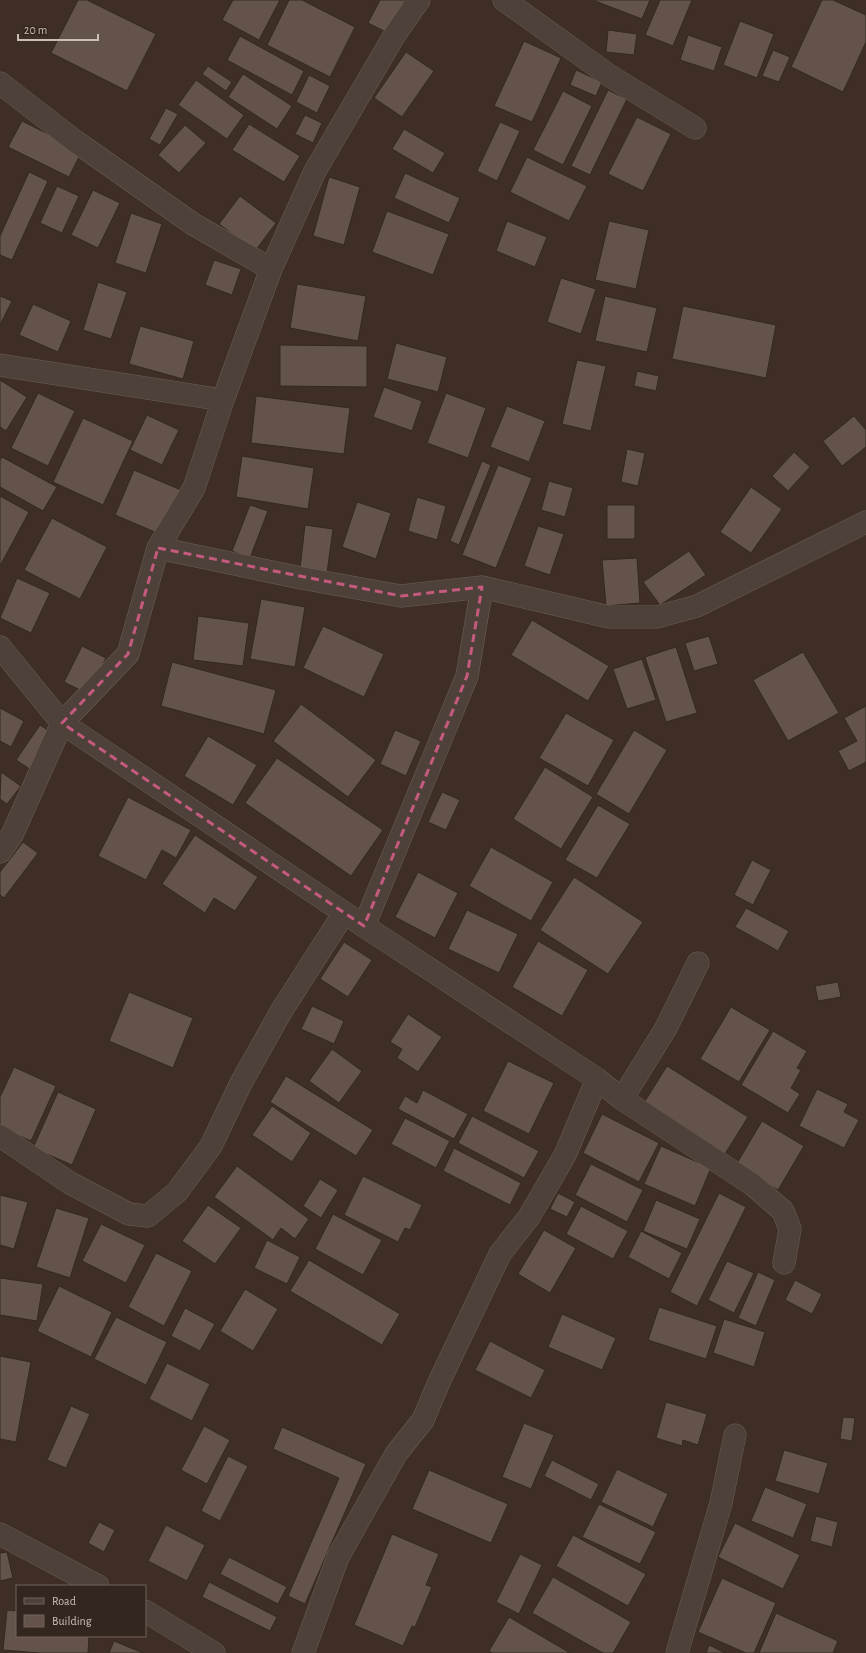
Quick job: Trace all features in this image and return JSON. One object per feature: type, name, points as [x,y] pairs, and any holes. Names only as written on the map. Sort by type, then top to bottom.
[{"type":"street","points":[[0,852],[12,835],[62,723],[128,654],[158,548],[194,488],[223,400],[271,269],[315,171],[394,36],[419,0]]},
{"type":"street","points":[[504,0],[610,76],[695,128]]},
{"type":"street","points":[[0,83],[74,142],[193,224],[271,269]]},
{"type":"street","points":[[0,366],[223,400]]},
{"type":"street","points":[[158,548],[301,578],[401,596],[482,587],[609,617],[657,617],[697,606],[866,522]]},
{"type":"street","points":[[364,926],[467,676],[482,587]]},
{"type":"street","points":[[0,647],[62,723],[344,913],[597,1079],[622,1099],[753,1185],[783,1211],[790,1229],[784,1263]]},
{"type":"street","points":[[0,1136],[70,1183],[129,1214],[148,1216],[177,1192],[211,1146],[241,1084],[282,1010],[344,913]]},
{"type":"street","points":[[622,1099],[666,1028],[698,963]]},
{"type":"street","points":[[303,1653],[338,1557],[396,1454],[423,1420],[439,1382],[500,1254],[529,1217],[565,1155],[597,1079]]},
{"type":"street","points":[[677,1653],[721,1503],[735,1435]]},
{"type":"street","points":[[0,1534],[96,1585]]},
{"type":"street","points":[[146,1612],[214,1653]]},
{"type":"highlighted area","points":[[158,548],[401,596],[482,587],[467,676],[364,926],[62,723],[128,654]]},
{"type":"building","points":[[78,0],[87,0],[156,34],[127,91],[51,53]]},
{"type":"building","points":[[233,0],[280,0],[259,40],[222,20]]},
{"type":"building","points":[[289,0],[302,0],[355,27],[330,77],[267,45]]},
{"type":"building","points":[[380,0],[405,0],[388,33],[368,23]]},
{"type":"building","points":[[595,0],[650,0],[642,19]]},
{"type":"building","points":[[660,0],[692,0],[673,46],[645,35]]},
{"type":"building","points":[[822,0],[833,0],[866,15],[866,42],[843,92],[791,67]]},
{"type":"building","points":[[740,21],[774,34],[757,78],[723,65]]},
{"type":"building","points":[[608,30],[637,34],[634,55],[606,52]]},
{"type":"building","points":[[688,35],[722,47],[714,71],[680,60]]},
{"type":"building","points":[[240,36],[304,71],[292,95],[227,60]]},
{"type":"building","points":[[524,41],[561,58],[532,122],[494,106]]},
{"type":"building","points":[[773,50],[790,57],[779,82],[762,76]]},
{"type":"building","points":[[406,52],[434,71],[402,117],[374,98]]},
{"type":"building","points":[[208,66],[232,82],[226,91],[202,74]]},
{"type":"building","points":[[576,70],[602,82],[596,96],[570,85]]},
{"type":"building","points":[[243,74],[292,106],[277,129],[228,97]]},
{"type":"building","points":[[309,75],[330,86],[317,113],[296,102]]},
{"type":"building","points":[[196,80],[244,115],[227,139],[178,105]]},
{"type":"building","points":[[608,90],[627,99],[590,175],[571,166]]},
{"type":"building","points":[[563,91],[592,106],[563,165],[533,150]]},
{"type":"building","points":[[166,108],[178,114],[160,145],[149,139]]},
{"type":"building","points":[[305,115],[322,123],[313,143],[295,134]]},
{"type":"building","points":[[637,117],[671,134],[643,191],[608,174]]},
{"type":"building","points":[[22,121],[82,151],[69,177],[8,147]]},
{"type":"building","points":[[500,122],[520,131],[497,181],[477,171]]},
{"type":"building","points":[[249,124],[300,156],[284,182],[232,150]]},
{"type":"building","points":[[185,125],[206,143],[179,173],[158,155]]},
{"type":"building","points":[[404,129],[445,153],[433,173],[392,149]]},
{"type":"building","points":[[527,157],[587,186],[569,221],[510,192]]},
{"type":"building","points":[[29,172],[48,181],[12,260],[0,255],[0,236]]},
{"type":"building","points":[[405,173],[460,198],[449,223],[394,198]]},
{"type":"building","points":[[329,177],[360,187],[344,245],[313,236]]},
{"type":"building","points":[[57,186],[79,196],[62,233],[40,223]]},
{"type":"building","points":[[93,190],[120,203],[98,248],[71,235]]},
{"type":"building","points":[[240,196],[276,223],[255,251],[219,224]]},
{"type":"building","points":[[387,211],[449,234],[433,275],[372,252]]},
{"type":"building","points":[[131,213],[162,224],[146,273],[115,263]]},
{"type":"building","points":[[507,221],[547,237],[535,267],[496,251]]},
{"type":"building","points":[[609,221],[649,230],[636,289],[595,280]]},
{"type":"building","points":[[214,260],[241,269],[232,295],[205,285]]},
{"type":"building","points":[[561,278],[596,289],[581,334],[547,322]]},
{"type":"building","points":[[98,282],[127,292],[111,339],[83,330]]},
{"type":"building","points":[[297,284],[366,296],[358,341],[290,328]]},
{"type":"building","points":[[0,296],[12,301],[0,325]]},
{"type":"building","points":[[605,296],[657,308],[647,352],[595,341]]},
{"type":"building","points":[[33,304],[71,321],[58,352],[19,335]]},
{"type":"building","points":[[683,306],[776,325],[766,378],[672,359]]},
{"type":"building","points":[[140,326],[194,341],[183,379],[129,364]]},
{"type":"building","points":[[396,343],[447,357],[438,392],[387,379]]},
{"type":"building","points":[[280,345],[367,346],[367,387],[280,386]]},
{"type":"building","points":[[577,360],[606,366],[591,431],[562,424]]},
{"type":"building","points":[[637,371],[659,376],[656,391],[634,386]]},
{"type":"building","points":[[0,380],[27,397],[6,431],[0,427]]},
{"type":"building","points":[[384,387],[422,401],[412,431],[373,417]]},
{"type":"building","points":[[38,393],[75,411],[48,466],[11,448]]},
{"type":"building","points":[[446,393],[486,408],[468,458],[427,443]]},
{"type":"building","points":[[256,396],[350,408],[344,454],[251,443]]},
{"type":"building","points":[[507,406],[545,421],[529,462],[490,447]]},
{"type":"building","points":[[147,415],[179,430],[162,465],[130,450]]},
{"type":"building","points":[[854,416],[866,430],[866,447],[842,466],[823,441]]},
{"type":"building","points":[[83,418],[133,441],[103,505],[53,482]]},
{"type":"building","points":[[627,449],[645,453],[638,486],[621,482]]},
{"type":"building","points":[[794,452],[810,467],[788,491],[772,476]]},
{"type":"building","points":[[242,456],[314,468],[308,509],[236,497]]},
{"type":"building","points":[[2,457],[57,487],[43,511],[0,487],[0,460]]},
{"type":"building","points":[[482,461],[491,465],[459,545],[450,541]]},
{"type":"building","points":[[498,465],[532,478],[496,568],[462,555]]},
{"type":"building","points":[[134,470],[195,496],[176,541],[115,515]]},
{"type":"building","points":[[549,481],[573,488],[565,517],[541,510]]},
{"type":"building","points":[[751,487],[782,509],[751,553],[720,532]]},
{"type":"building","points":[[0,496],[29,512],[0,566]]},
{"type":"building","points":[[417,497],[446,506],[437,540],[408,531]]},
{"type":"building","points":[[357,502],[391,513],[376,559],[342,547]]},
{"type":"building","points":[[250,505],[268,511],[250,558],[232,551]]},
{"type":"building","points":[[607,505],[635,505],[635,539],[607,539]]},
{"type":"building","points":[[52,518],[107,547],[80,599],[24,570]]},
{"type":"building","points":[[305,525],[333,529],[327,573],[300,569]]},
{"type":"building","points":[[538,526],[564,534],[550,575],[524,566]]},
{"type":"building","points":[[689,551],[706,575],[660,605],[643,582]]},
{"type":"building","points":[[637,558],[640,603],[606,606],[602,560]]},
{"type":"building","points":[[17,578],[50,593],[31,633],[0,618]]},
{"type":"building","points":[[261,599],[305,607],[295,667],[250,659]]},
{"type":"building","points":[[198,616],[249,623],[243,666],[193,660]]},
{"type":"building","points":[[532,620],[609,666],[588,701],[511,655]]},
{"type":"building","points":[[323,626],[384,654],[364,697],[303,668]]},
{"type":"building","points":[[709,636],[718,664],[694,671],[685,643]]},
{"type":"building","points":[[82,646],[106,658],[88,694],[64,682]]},
{"type":"building","points":[[676,647],[697,713],[666,722],[645,657]]},
{"type":"building","points":[[803,652],[839,713],[788,741],[753,680]]},
{"type":"building","points":[[642,659],[656,700],[627,709],[613,669]]},
{"type":"building","points":[[172,662],[276,690],[264,734],[161,706]]},
{"type":"building","points":[[301,704],[376,760],[348,797],[273,741]]},
{"type":"building","points":[[866,706],[866,762],[849,771],[838,751],[857,741],[844,718]]},
{"type":"building","points":[[0,708],[24,721],[11,747],[0,741]]},
{"type":"building","points":[[566,713],[614,740],[588,786],[539,758]]},
{"type":"building","points":[[40,725],[58,737],[34,772],[16,760]]},
{"type":"building","points":[[395,730],[421,741],[406,776],[380,764]]},
{"type":"building","points":[[634,730],[667,750],[629,814],[596,794]]},
{"type":"building","points":[[208,736],[257,765],[233,805],[184,776]]},
{"type":"building","points":[[277,758],[383,830],[351,876],[245,803]]},
{"type":"building","points":[[545,767],[593,797],[561,849],[513,819]]},
{"type":"building","points":[[1,772],[21,786],[7,804],[0,799]]},
{"type":"building","points":[[442,792],[460,800],[446,830],[428,822]]},
{"type":"building","points":[[128,797],[191,830],[176,858],[162,850],[146,880],[98,856]]},
{"type":"building","points":[[598,805],[630,824],[597,878],[565,860]]},
{"type":"building","points":[[195,835],[258,877],[235,911],[214,898],[205,913],[162,884]]},
{"type":"building","points":[[23,842],[38,853],[4,898],[0,895],[0,872]]},
{"type":"building","points":[[491,847],[553,882],[531,921],[469,886]]},
{"type":"building","points":[[752,860],[771,870],[753,905],[734,895]]},
{"type":"building","points":[[418,872],[458,893],[435,938],[395,917]]},
{"type":"building","points":[[574,877],[643,922],[608,974],[540,930]]},
{"type":"building","points":[[746,908],[789,931],[778,951],[735,927]]},
{"type":"building","points":[[467,910],[518,934],[499,973],[448,949]]},
{"type":"building","points":[[538,941],[588,970],[562,1016],[512,987]]},
{"type":"building","points":[[344,942],[372,960],[348,997],[320,979]]},
{"type":"building","points":[[838,982],[841,997],[818,1001],[815,986]]},
{"type":"building","points":[[129,992],[193,1018],[173,1068],[109,1041]]},
{"type":"building","points":[[312,1006],[344,1021],[334,1044],[301,1029]]},
{"type":"building","points":[[731,1007],[770,1030],[739,1082],[700,1059]]},
{"type":"building","points":[[408,1014],[442,1037],[418,1072],[397,1058],[402,1049],[390,1042]]},
{"type":"building","points":[[773,1031],[807,1051],[797,1068],[801,1070],[791,1088],[800,1094],[788,1113],[741,1085]]},
{"type":"building","points":[[332,1049],[362,1071],[339,1103],[309,1081]]},
{"type":"building","points":[[508,1061],[554,1083],[529,1134],[483,1111]]},
{"type":"building","points":[[667,1066],[748,1117],[723,1157],[642,1106]]},
{"type":"building","points":[[14,1067],[56,1086],[31,1141],[0,1127],[0,1097]]},
{"type":"building","points":[[286,1076],[373,1130],[356,1156],[270,1102]]},
{"type":"building","points":[[817,1089],[848,1104],[844,1112],[859,1120],[844,1148],[799,1126]]},
{"type":"building","points":[[423,1090],[468,1114],[454,1139],[398,1109],[405,1096],[417,1103]]},
{"type":"building","points":[[58,1092],[96,1109],[72,1165],[33,1148]]},
{"type":"building","points":[[272,1106],[311,1133],[292,1162],[252,1135]]},
{"type":"building","points":[[602,1114],[659,1143],[639,1182],[583,1153]]},
{"type":"building","points":[[472,1116],[539,1151],[524,1178],[458,1143]]},
{"type":"building","points":[[405,1118],[450,1141],[436,1168],[391,1144]]},
{"type":"building","points":[[762,1121],[804,1146],[778,1190],[736,1165]]},
{"type":"building","points":[[661,1146],[711,1168],[695,1206],[644,1184]]},
{"type":"building","points":[[454,1148],[521,1183],[510,1205],[443,1171]]},
{"type":"building","points":[[591,1164],[643,1190],[627,1222],[575,1195]]},
{"type":"building","points":[[237,1166],[309,1219],[295,1239],[281,1228],[273,1240],[214,1197]]},
{"type":"building","points":[[363,1176],[422,1205],[410,1230],[405,1228],[398,1242],[344,1215]]},
{"type":"building","points":[[320,1179],[338,1190],[321,1218],[303,1206]]},
{"type":"building","points":[[558,1193],[575,1202],[567,1217],[550,1209]]},
{"type":"building","points":[[719,1193],[746,1207],[697,1306],[670,1292]]},
{"type":"building","points":[[0,1195],[28,1202],[14,1249],[0,1245]]},
{"type":"building","points":[[656,1200],[700,1219],[687,1249],[643,1231]]},
{"type":"building","points":[[208,1205],[241,1228],[215,1264],[182,1241]]},
{"type":"building","points":[[581,1206],[628,1231],[613,1259],[566,1234]]},
{"type":"building","points":[[56,1208],[89,1218],[70,1278],[36,1267]]},
{"type":"building","points":[[333,1214],[382,1240],[363,1275],[315,1249]]},
{"type":"building","points":[[101,1224],[145,1245],[126,1283],[82,1261]]},
{"type":"building","points":[[544,1230],[576,1248],[550,1293],[518,1274]]},
{"type":"building","points":[[641,1231],[682,1253],[669,1279],[628,1257]]},
{"type":"building","points":[[267,1240],[300,1257],[287,1284],[254,1268]]},
{"type":"building","points":[[156,1253],[192,1271],[164,1326],[128,1307]]},
{"type":"building","points":[[309,1260],[400,1314],[382,1345],[290,1291]]},
{"type":"building","points":[[727,1261],[754,1273],[734,1313],[708,1300]]},
{"type":"building","points":[[758,1272],[775,1280],[756,1326],[738,1318]]},
{"type":"building","points":[[0,1278],[43,1284],[37,1321],[0,1315]]},
{"type":"building","points":[[795,1280],[822,1294],[812,1314],[785,1300]]},
{"type":"building","points":[[59,1286],[112,1312],[91,1357],[37,1331]]},
{"type":"building","points":[[245,1289],[278,1309],[253,1351],[220,1331]]},
{"type":"building","points":[[659,1307],[717,1326],[706,1359],[648,1340]]},
{"type":"building","points":[[185,1308],[215,1324],[200,1351],[171,1336]]},
{"type":"building","points":[[562,1314],[616,1338],[602,1370],[548,1347]]},
{"type":"building","points":[[116,1317],[167,1342],[146,1385],[94,1359]]},
{"type":"building","points":[[724,1319],[765,1332],[754,1367],[713,1353]]},
{"type":"building","points":[[490,1341],[545,1370],[531,1398],[475,1370]]},
{"type":"building","points":[[0,1356],[31,1362],[16,1442],[0,1439]]},
{"type":"building","points":[[167,1363],[210,1384],[192,1421],[149,1399]]},
{"type":"building","points":[[666,1402],[707,1414],[698,1445],[683,1440],[682,1446],[656,1438]]},
{"type":"building","points":[[71,1406],[90,1414],[66,1468],[47,1460]]},
{"type":"building","points":[[843,1417],[855,1418],[852,1441],[840,1439]]},
{"type":"building","points":[[524,1423],[554,1435],[531,1489],[502,1477]]},
{"type":"building","points":[[204,1426],[230,1440],[207,1484],[181,1470]]},
{"type":"building","points":[[282,1427],[366,1464],[305,1604],[288,1596],[339,1478],[273,1449]]},
{"type":"building","points":[[784,1450],[828,1463],[819,1494],[775,1481]]},
{"type":"building","points":[[228,1456],[248,1466],[220,1521],[201,1511]]},
{"type":"building","points":[[552,1460],[599,1484],[591,1500],[544,1476]]},
{"type":"building","points":[[617,1469],[668,1494],[653,1527],[601,1502]]},
{"type":"building","points":[[429,1470],[508,1504],[491,1543],[412,1509]]},
{"type":"building","points":[[765,1487],[807,1504],[793,1538],[751,1521]]},
{"type":"building","points":[[599,1504],[656,1532],[640,1564],[582,1537]]},
{"type":"building","points":[[816,1516],[838,1522],[832,1547],[810,1541]]},
{"type":"building","points":[[99,1522],[115,1530],[104,1552],[88,1543]]},
{"type":"building","points":[[735,1523],[800,1555],[783,1589],[718,1557]]},
{"type":"building","points":[[166,1525],[205,1545],[187,1581],[148,1561]]},
{"type":"building","points":[[392,1534],[439,1554],[426,1585],[432,1587],[415,1627],[412,1626],[403,1646],[354,1625]]},
{"type":"building","points":[[573,1535],[646,1574],[628,1606],[556,1566]]},
{"type":"building","points":[[7,1552],[13,1578],[0,1581],[0,1553]]},
{"type":"building","points":[[520,1554],[542,1565],[519,1614],[496,1602]]},
{"type":"building","points":[[229,1557],[287,1587],[278,1604],[220,1574]]},
{"type":"building","points":[[553,1577],[631,1622],[613,1653],[603,1653],[532,1613]]},
{"type":"building","points":[[722,1578],[776,1603],[754,1653],[746,1653],[698,1632]]},
{"type":"building","points":[[209,1582],[277,1617],[270,1631],[202,1597]]},
{"type":"building","points":[[7,1610],[16,1611],[16,1637],[89,1637],[88,1653],[40,1653],[3,1650]]},
{"type":"building","points":[[776,1613],[838,1641],[833,1653],[759,1653]]},
{"type":"building","points":[[509,1617],[570,1653],[492,1653],[489,1651]]},
{"type":"building","points":[[114,1641],[143,1653],[109,1653]]},
{"type":"building","points":[[709,1645],[725,1653],[706,1653]]}]
